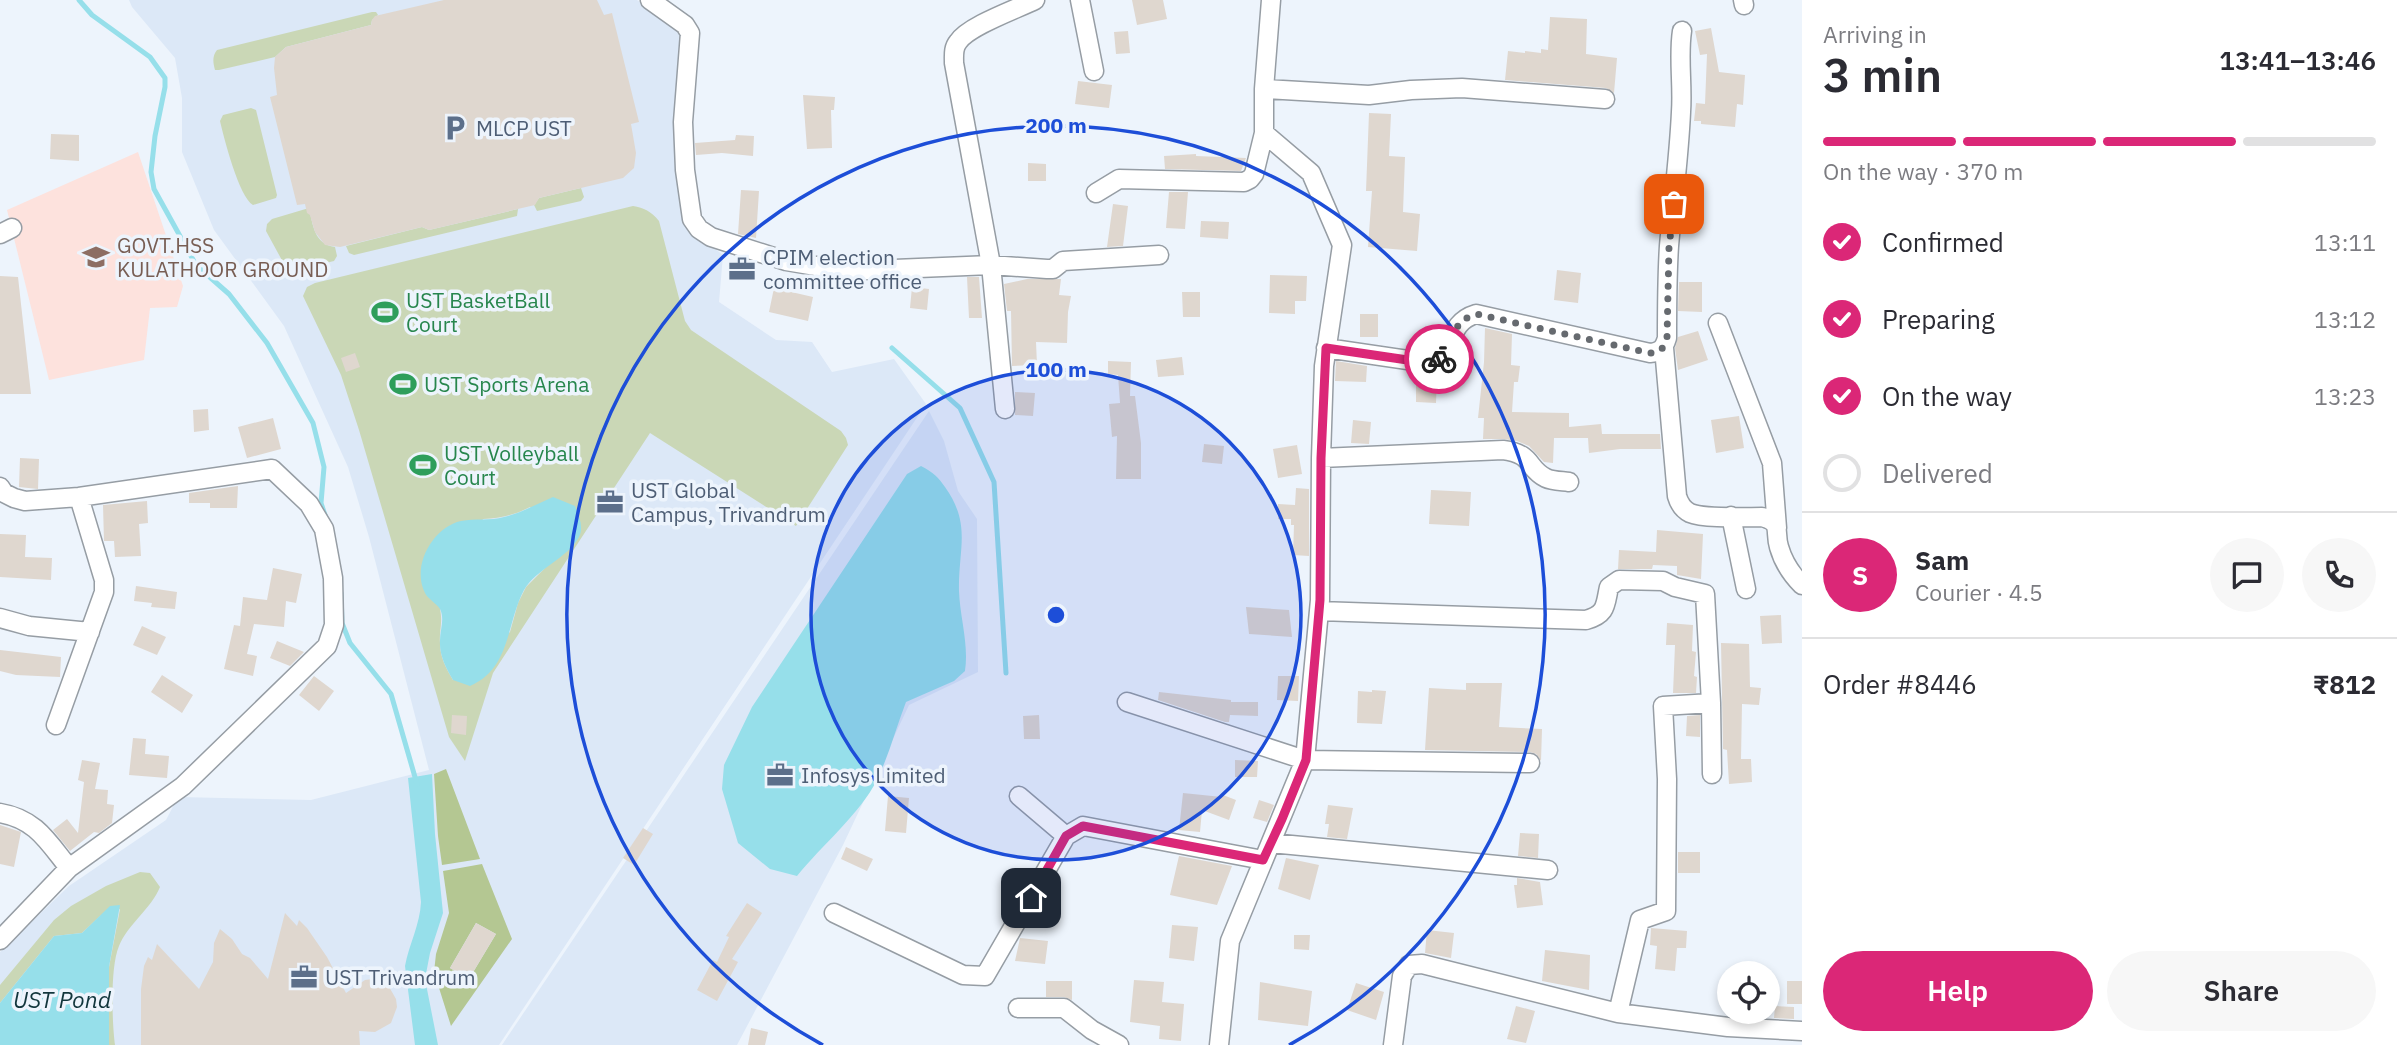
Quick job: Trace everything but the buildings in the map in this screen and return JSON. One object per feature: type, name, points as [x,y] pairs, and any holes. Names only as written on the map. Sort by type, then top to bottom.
[{"type":"street","points":[[650,0],[685,25],[690,33],[683,122],[684,170],[692,219],[699,229],[711,237],[786,261],[846,271],[991,265],[1053,269],[1063,261],[1159,255]]},
{"type":"street","points":[[1004,409],[991,265],[954,51],[958,40],[976,27],[1035,0]]},
{"type":"street","points":[[1080,0],[1094,71]]},
{"type":"street","points":[[1096,193],[1119,179],[1244,182],[1251,179],[1263,145],[1271,0]]},
{"type":"street","points":[[1682,31],[1680,45],[1683,80],[1677,182],[1669,247],[1667,338],[1664,348],[1676,496],[1680,505],[1689,512],[1700,515],[1762,517],[1772,520],[1777,528]]},
{"type":"street","points":[[1264,89],[1369,95],[1462,88],[1605,99]]},
{"type":"street","points":[[1219,1045],[1230,941],[1306,760],[1319,611],[1326,348],[1342,245],[1311,173],[1264,133]]},
{"type":"street","points":[[1326,348],[1428,363],[1437,361],[1445,353],[1458,324],[1465,317],[1476,314],[1650,353],[1658,353],[1664,348]]},
{"type":"street","points":[[1717,323],[1772,463],[1779,547],[1792,575],[1802,585]]},
{"type":"street","points":[[1321,458],[1503,450],[1524,456],[1546,478],[1569,482]]},
{"type":"street","points":[[0,487],[14,498],[25,501],[79,497],[272,469],[309,504],[324,529],[333,578],[334,625],[327,646],[183,786],[69,868],[0,940]]},
{"type":"street","points":[[56,725],[104,592],[104,580],[79,497]]},
{"type":"street","points":[[1731,516],[1746,589]]},
{"type":"street","points":[[1319,611],[1586,620],[1603,611],[1609,587],[1619,580],[1662,581],[1704,594],[1711,703],[1712,775]]},
{"type":"street","points":[[0,618],[29,626],[90,632]]},
{"type":"street","points":[[1128,702],[1306,760],[1530,763]]},
{"type":"street","points":[[1619,1013],[1640,920],[1666,911],[1667,779],[1663,706],[1711,703]]},
{"type":"street","points":[[1019,796],[1066,836]]},
{"type":"street","points":[[0,813],[15,816],[35,826],[69,868]]},
{"type":"street","points":[[834,913],[962,975],[985,976],[1066,836],[1083,826],[1263,860]]},
{"type":"street","points":[[1271,843],[1548,870]]},
{"type":"street","points":[[1393,1045],[1402,976],[1409,965],[1422,964],[1619,1013],[1728,1027],[1802,1031]]},
{"type":"street","points":[[1018,1008],[1064,1008],[1092,1030],[1119,1045]]},
{"type":"shaded area","name":"UST Global Campus, Trivandrum","points":[[129,0],[637,0],[682,31],[690,230],[723,255],[719,302],[776,340],[812,342],[832,372],[894,359],[926,404],[499,1045],[0,1045],[0,952],[69,886],[166,820],[178,797],[311,800],[429,770],[369,537],[348,467],[284,326],[214,230],[182,152],[182,98],[175,58]]},
{"type":"shaded area","name":"GOVT.HSS KULATHOOR GROUND","points":[[138,152],[183,286],[177,307],[150,308],[144,360],[49,380],[7,210]]},
{"type":"shaded area","name":"Infosys Limited","points":[[929,411],[944,441],[958,491],[977,519],[978,672],[909,705],[843,845],[737,1045],[502,1045]]},
{"type":"green space","points":[[372,12],[378,15],[371,25],[286,47],[275,57],[215,70],[213,60],[217,50]]},
{"type":"green space","points":[[251,108],[256,110],[277,195],[276,198],[253,205],[237,179],[220,121],[223,115]]},
{"type":"green space","points":[[581,188],[584,197],[581,201],[537,211],[534,205],[539,198]]},
{"type":"green space","points":[[633,206],[641,208],[659,221],[685,321],[691,330],[841,431],[848,445],[796,526],[650,433],[493,673],[465,761],[449,737],[341,375],[303,296],[307,287]],"holes":[[[530,507],[571,548],[551,562],[526,587],[518,603],[510,632],[453,680],[441,653],[440,609],[483,519],[508,516]]]},
{"type":"green space","points":[[309,208],[316,233],[323,242],[335,247],[337,256],[334,261],[296,270],[284,264],[266,231],[267,224],[272,219]]},
{"type":"green space","points":[[518,209],[517,216],[354,255],[349,253],[346,246],[422,227],[429,230]]},
{"type":"green space","points":[[446,769],[480,859],[442,865],[434,774]]},
{"type":"green space","points":[[482,864],[512,939],[451,1026],[434,972],[436,954],[449,913],[443,871]],"holes":[[[476,923],[496,934],[469,979],[450,968]]]},
{"type":"green space","points":[[140,872],[150,873],[160,887],[123,938],[116,955],[112,995],[115,1045],[109,1045],[108,1038],[109,967],[120,909],[100,916],[82,933],[54,936],[0,1003],[0,985],[54,920],[71,906],[106,886]]},
{"type":"water","points":[[921,466],[945,487],[958,513],[961,526],[959,591],[966,651],[965,671],[954,681],[906,702],[885,761],[869,793],[797,876],[770,869],[738,843],[722,789],[724,765],[752,707],[907,474]]},
{"type":"water","points":[[553,497],[575,506],[581,525],[579,537],[524,590],[506,644],[493,668],[470,686],[453,680],[441,651],[441,613],[426,595],[421,582],[427,549],[442,531],[451,525],[466,520],[504,517]]},
{"type":"water","points":[[432,774],[443,913],[425,979],[438,1045],[415,1045],[405,966],[419,919],[421,902],[408,778]]},
{"type":"water","name":"UST Pond","points":[[120,905],[109,967],[109,1045],[0,1045],[0,1003],[54,936],[82,933],[110,906]]},
{"type":"waterway","points":[[79,0],[92,15],[150,57],[165,78],[151,172],[154,189],[196,265],[229,294],[267,343],[313,423],[324,467],[321,503],[325,515]]},
{"type":"waterway","points":[[892,348],[960,408],[994,482],[1006,673]]},
{"type":"waterway","points":[[341,593],[342,623],[350,643],[391,694],[417,784]]},
{"type":"way so far","points":[[1439,359],[1445,353],[1458,324],[1465,317],[1476,314],[1658,353],[1664,348],[1667,338],[1669,247],[1674,204]]},
{"type":"place","name":"MLCP UST","points":[[455,128]]},
{"type":"place","name":"GOVT.HSS KULATHOOR GROUND","points":[[96,257]]},
{"type":"place","name":"CPIM election committee office","points":[[742,269]]},
{"type":"place","name":"UST BasketBall Court","points":[[385,312]]},
{"type":"place","name":"UST Sports Arena","points":[[403,384]]},
{"type":"place","name":"UST Volleyball Court","points":[[423,465]]},
{"type":"place","name":"UST Global Campus, Trivandrum","points":[[610,502]]},
{"type":"place","name":"Infosys Limited","points":[[780,775]]},
{"type":"place","name":"UST Trivandrum","points":[[304,977]]},
{"type":"route","points":[[1031,898],[1066,836],[1083,826],[1263,860],[1306,760],[1320,600],[1321,458],[1326,348],[1428,363],[1439,359]]}]
